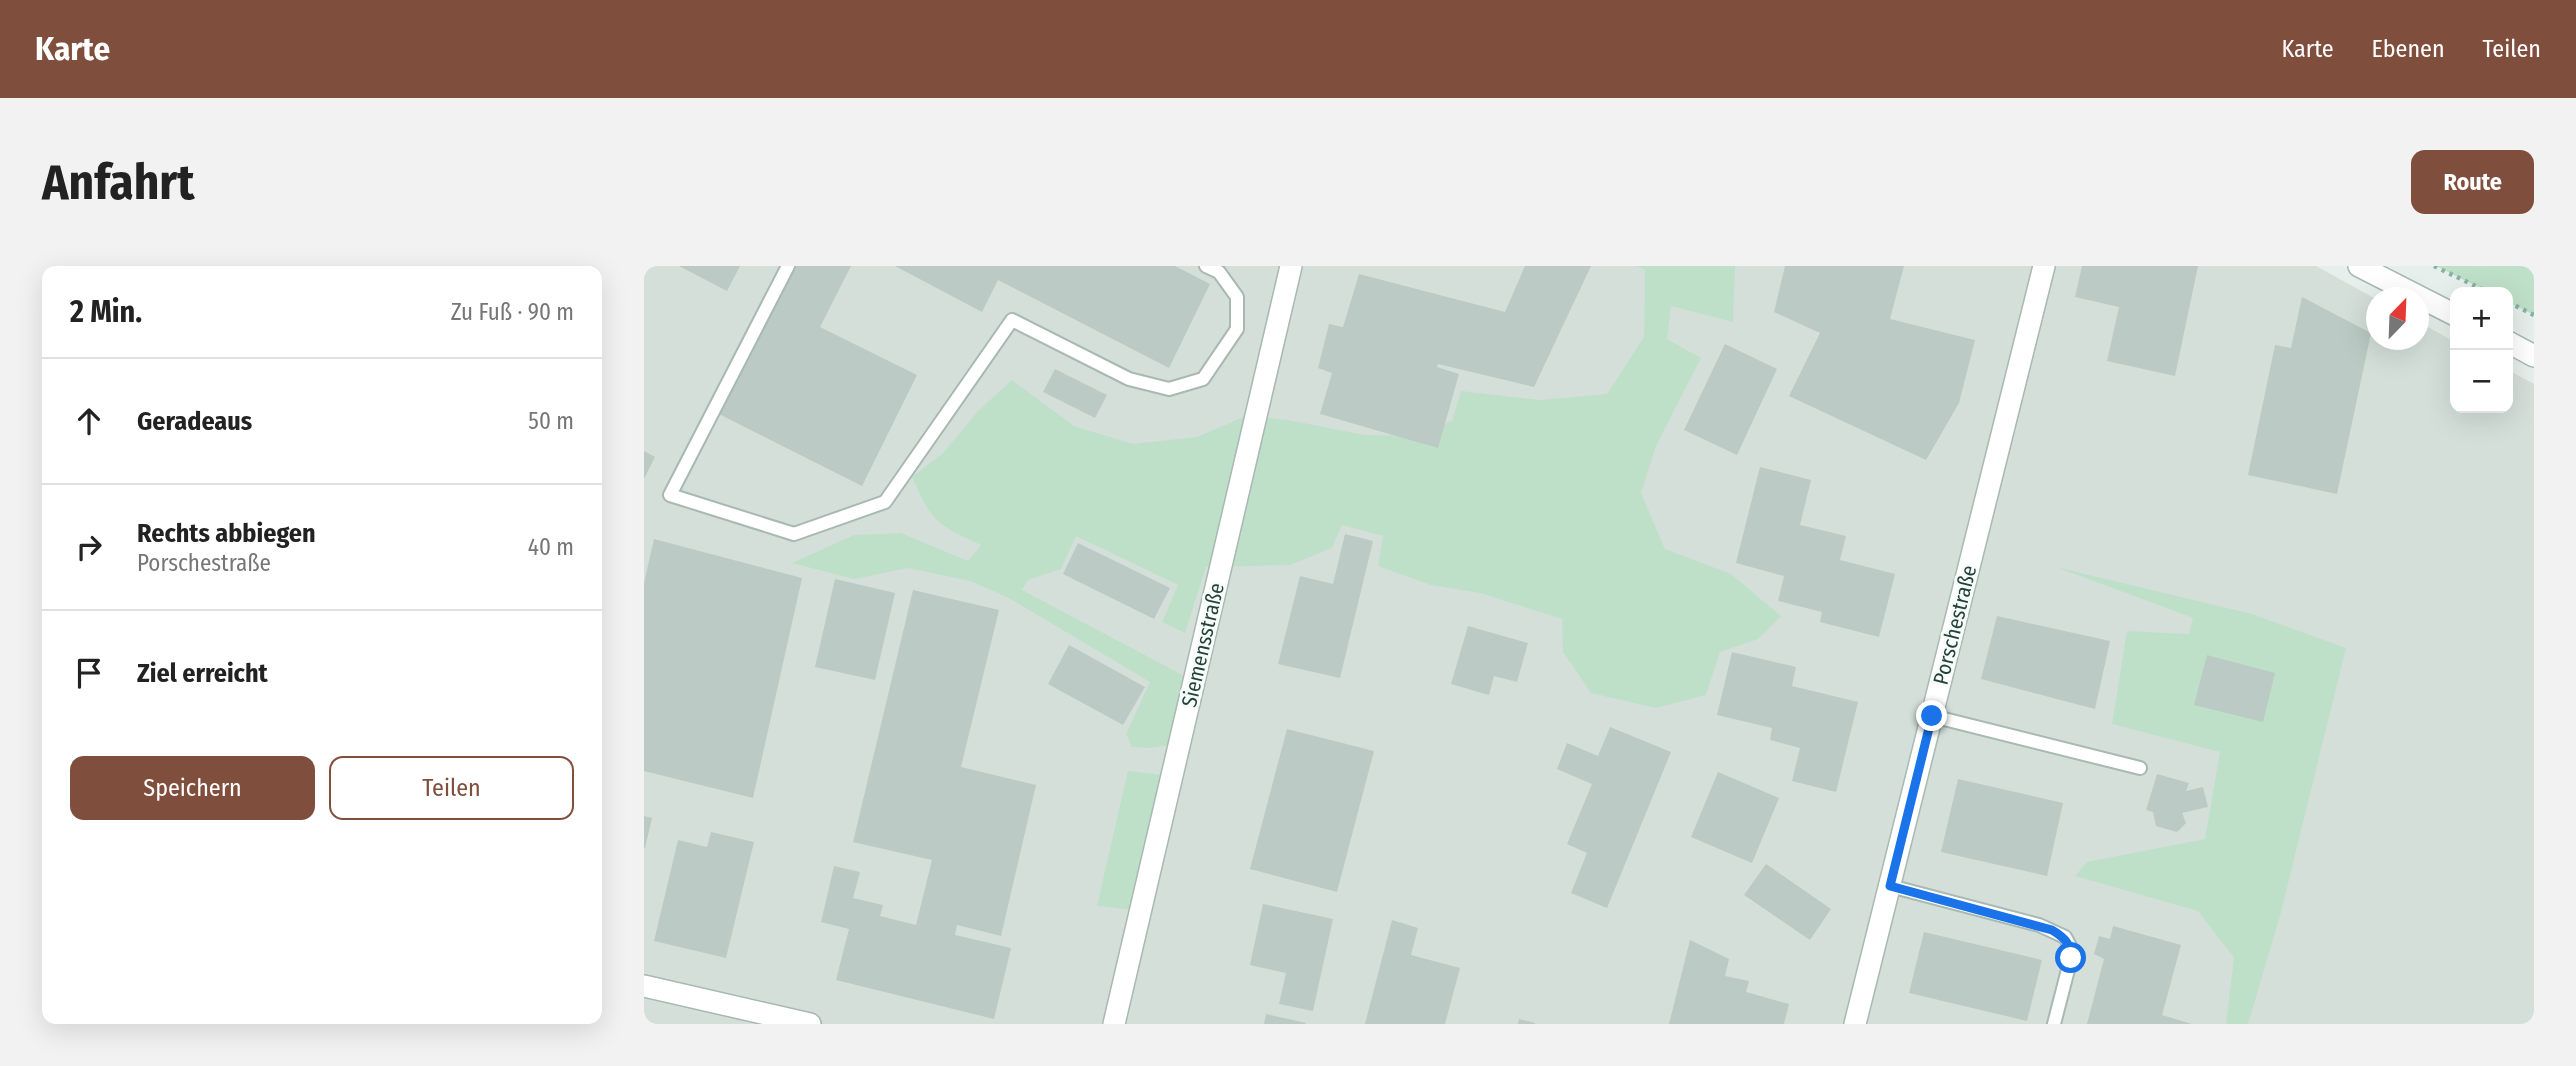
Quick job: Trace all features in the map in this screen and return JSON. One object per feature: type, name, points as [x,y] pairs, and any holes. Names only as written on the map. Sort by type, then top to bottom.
[{"type":"street","name":"Siemensstraße","points":[[1114,1024],[1291,266]]},
{"type":"street","name":"Porschestraße","points":[[1856,1024],[2044,266]]},
{"type":"street","points":[[2359,266],[2450,312]]},
{"type":"street","points":[[2513,345],[2534,356]]},
{"type":"street","points":[[644,986],[810,1024]]},
{"type":"lane","points":[[788,266],[670,495],[794,534],[885,502],[1012,320],[1129,379],[1169,389],[1203,379],[1237,329],[1237,297],[1219,272],[1206,266]]},
{"type":"lane","points":[[1932,716],[2140,768]]},
{"type":"lane","points":[[1890,886],[2039,925],[2065,937],[2070,946],[2071,958],[2054,1024]]},
{"type":"path","points":[[2434,266],[2478,287]]},
{"type":"path","points":[[2513,304],[2534,314]]},
{"type":"shaded area","points":[[644,266],[2316,266],[2366,294],[2366,350],[2429,350],[2429,328],[2450,339],[2450,413],[2513,413],[2513,373],[2534,384],[2534,1024],[644,1024]]},
{"type":"green space","points":[[1637,266],[1735,266],[1733,322],[1671,306],[1667,339],[1701,358],[1656,446],[1641,493],[1665,549],[1731,574],[1781,616],[1758,639],[1720,652],[1706,695],[1656,708],[1591,693],[1563,652],[1562,619],[1480,593],[1431,585],[1378,566],[1383,536],[1342,525],[1332,548],[1290,565],[1206,567],[1185,633],[1162,622],[1178,585],[1076,536],[1061,569],[1028,580],[1022,590],[1194,681],[1179,744],[1132,747],[1126,734],[1150,682],[1007,597],[970,581],[908,568],[854,579],[792,563],[854,535],[901,533],[968,561],[981,545],[945,527],[937,520],[925,504],[912,477],[943,453],[978,411],[1012,380],[1074,426],[1133,444],[1197,437],[1246,416],[1288,420],[1364,435],[1416,436],[1452,421],[1461,391],[1540,400],[1607,394],[1644,337],[1645,270]]},
{"type":"green space","points":[[2436,266],[2534,266],[2534,315],[2513,304],[2513,287],[2478,287]]},
{"type":"green space","points":[[2056,567],[2252,614],[2346,648],[2280,916],[2248,1024],[2226,1024],[2234,958],[2198,911],[2075,876],[2087,862],[2205,839],[2220,752],[2112,724],[2127,631],[2189,634],[2193,618]]},
{"type":"green space","points":[[1128,771],[1172,776],[1141,911],[1097,906]]},
{"type":"building","points":[[679,266],[740,266],[727,291]]},
{"type":"building","points":[[791,266],[851,266],[820,327],[917,375],[862,486],[717,413]]},
{"type":"building","points":[[895,266],[1175,266],[1210,284],[1169,368],[998,280],[982,312]]},
{"type":"building","points":[[1525,266],[1591,266],[1534,387],[1438,364],[1437,367],[1459,374],[1438,448],[1320,414],[1332,373],[1318,368],[1329,324],[1343,327],[1359,274],[1505,312]]},
{"type":"building","points":[[1785,266],[1904,266],[1890,319],[1975,340],[1959,403],[1926,460],[1789,396],[1820,333],[1774,312]]},
{"type":"building","points":[[2082,266],[2198,266],[2175,376],[2107,361],[2119,307],[2075,297]]},
{"type":"building","points":[[2302,297],[2366,330],[2367,350],[2337,494],[2248,475],[2275,345],[2291,348]]},
{"type":"building","points":[[1725,344],[1777,369],[1737,455],[1684,430]]},
{"type":"building","points":[[1055,369],[1107,395],[1095,418],[1043,392]]},
{"type":"building","points":[[644,451],[655,457],[644,479]]},
{"type":"building","points":[[1760,467],[1811,480],[1800,525],[1846,536],[1840,560],[1895,574],[1879,637],[1820,622],[1822,612],[1778,601],[1784,576],[1736,563]]},
{"type":"building","points":[[1345,534],[1373,541],[1340,678],[1278,664],[1300,576],[1333,584]]},
{"type":"building","points":[[654,539],[802,578],[753,798],[644,771],[644,583]]},
{"type":"building","points":[[1078,543],[1170,588],[1154,619],[1063,574]]},
{"type":"building","points":[[835,579],[895,593],[875,680],[815,667]]},
{"type":"building","points":[[913,590],[999,610],[961,767],[1036,785],[1001,936],[957,925],[955,935],[1011,948],[994,1019],[836,980],[849,929],[821,922],[834,866],[860,872],[853,898],[883,905],[880,916],[916,925],[932,860],[853,842]]},
{"type":"building","points":[[1997,616],[2110,641],[2095,709],[1981,679]]},
{"type":"building","points":[[1468,626],[1528,643],[1517,682],[1494,676],[1489,695],[1451,684]]},
{"type":"building","points":[[1069,645],[1145,687],[1123,725],[1048,684]]},
{"type":"building","points":[[1732,652],[1796,667],[1792,686],[1858,702],[1836,792],[1792,781],[1800,748],[1770,740],[1772,728],[1717,715]]},
{"type":"building","points":[[2207,655],[2275,673],[2263,722],[2194,705]]},
{"type":"building","points":[[1610,727],[1671,752],[1607,908],[1571,893],[1587,853],[1567,844],[1592,784],[1557,769],[1567,743],[1598,756]]},
{"type":"building","points":[[1287,729],[1374,751],[1337,892],[1250,869]]},
{"type":"building","points":[[1718,772],[1779,798],[1752,863],[1691,837]]},
{"type":"building","points":[[2157,774],[2189,783],[2186,791],[2203,787],[2208,807],[2182,813],[2186,823],[2177,832],[2156,826],[2153,812],[2146,810]]},
{"type":"building","points":[[1958,779],[2063,803],[2047,876],[1941,852]]},
{"type":"building","points":[[644,816],[652,818],[645,848],[644,848]]},
{"type":"building","points":[[711,832],[754,842],[726,958],[654,941],[678,840],[707,847]]},
{"type":"building","points":[[1766,864],[1831,909],[1810,940],[1744,895]]},
{"type":"building","points":[[1263,904],[1333,919],[1313,1011],[1279,1004],[1286,973],[1250,965]]},
{"type":"building","points":[[1392,920],[1418,928],[1411,955],[1460,968],[1445,1024],[1365,1024]]},
{"type":"building","points":[[2113,926],[2181,945],[2162,1015],[2192,1024],[2087,1024],[2104,959],[2094,954],[2099,936],[2110,939]]},
{"type":"building","points":[[1924,932],[2042,960],[2027,1021],[1909,993]]},
{"type":"building","points":[[1690,940],[1729,959],[1725,976],[1749,981],[1746,992],[1789,1004],[1784,1024],[1669,1024]]},
{"type":"building","points":[[1266,1014],[1306,1023],[1264,1024]]},
{"type":"building","points":[[1519,1019],[1535,1023],[1535,1024],[1518,1024]]},
{"type":"route","points":[[1932,716],[1890,886],[2052,930],[2065,937],[2070,946],[2071,958]]}]
